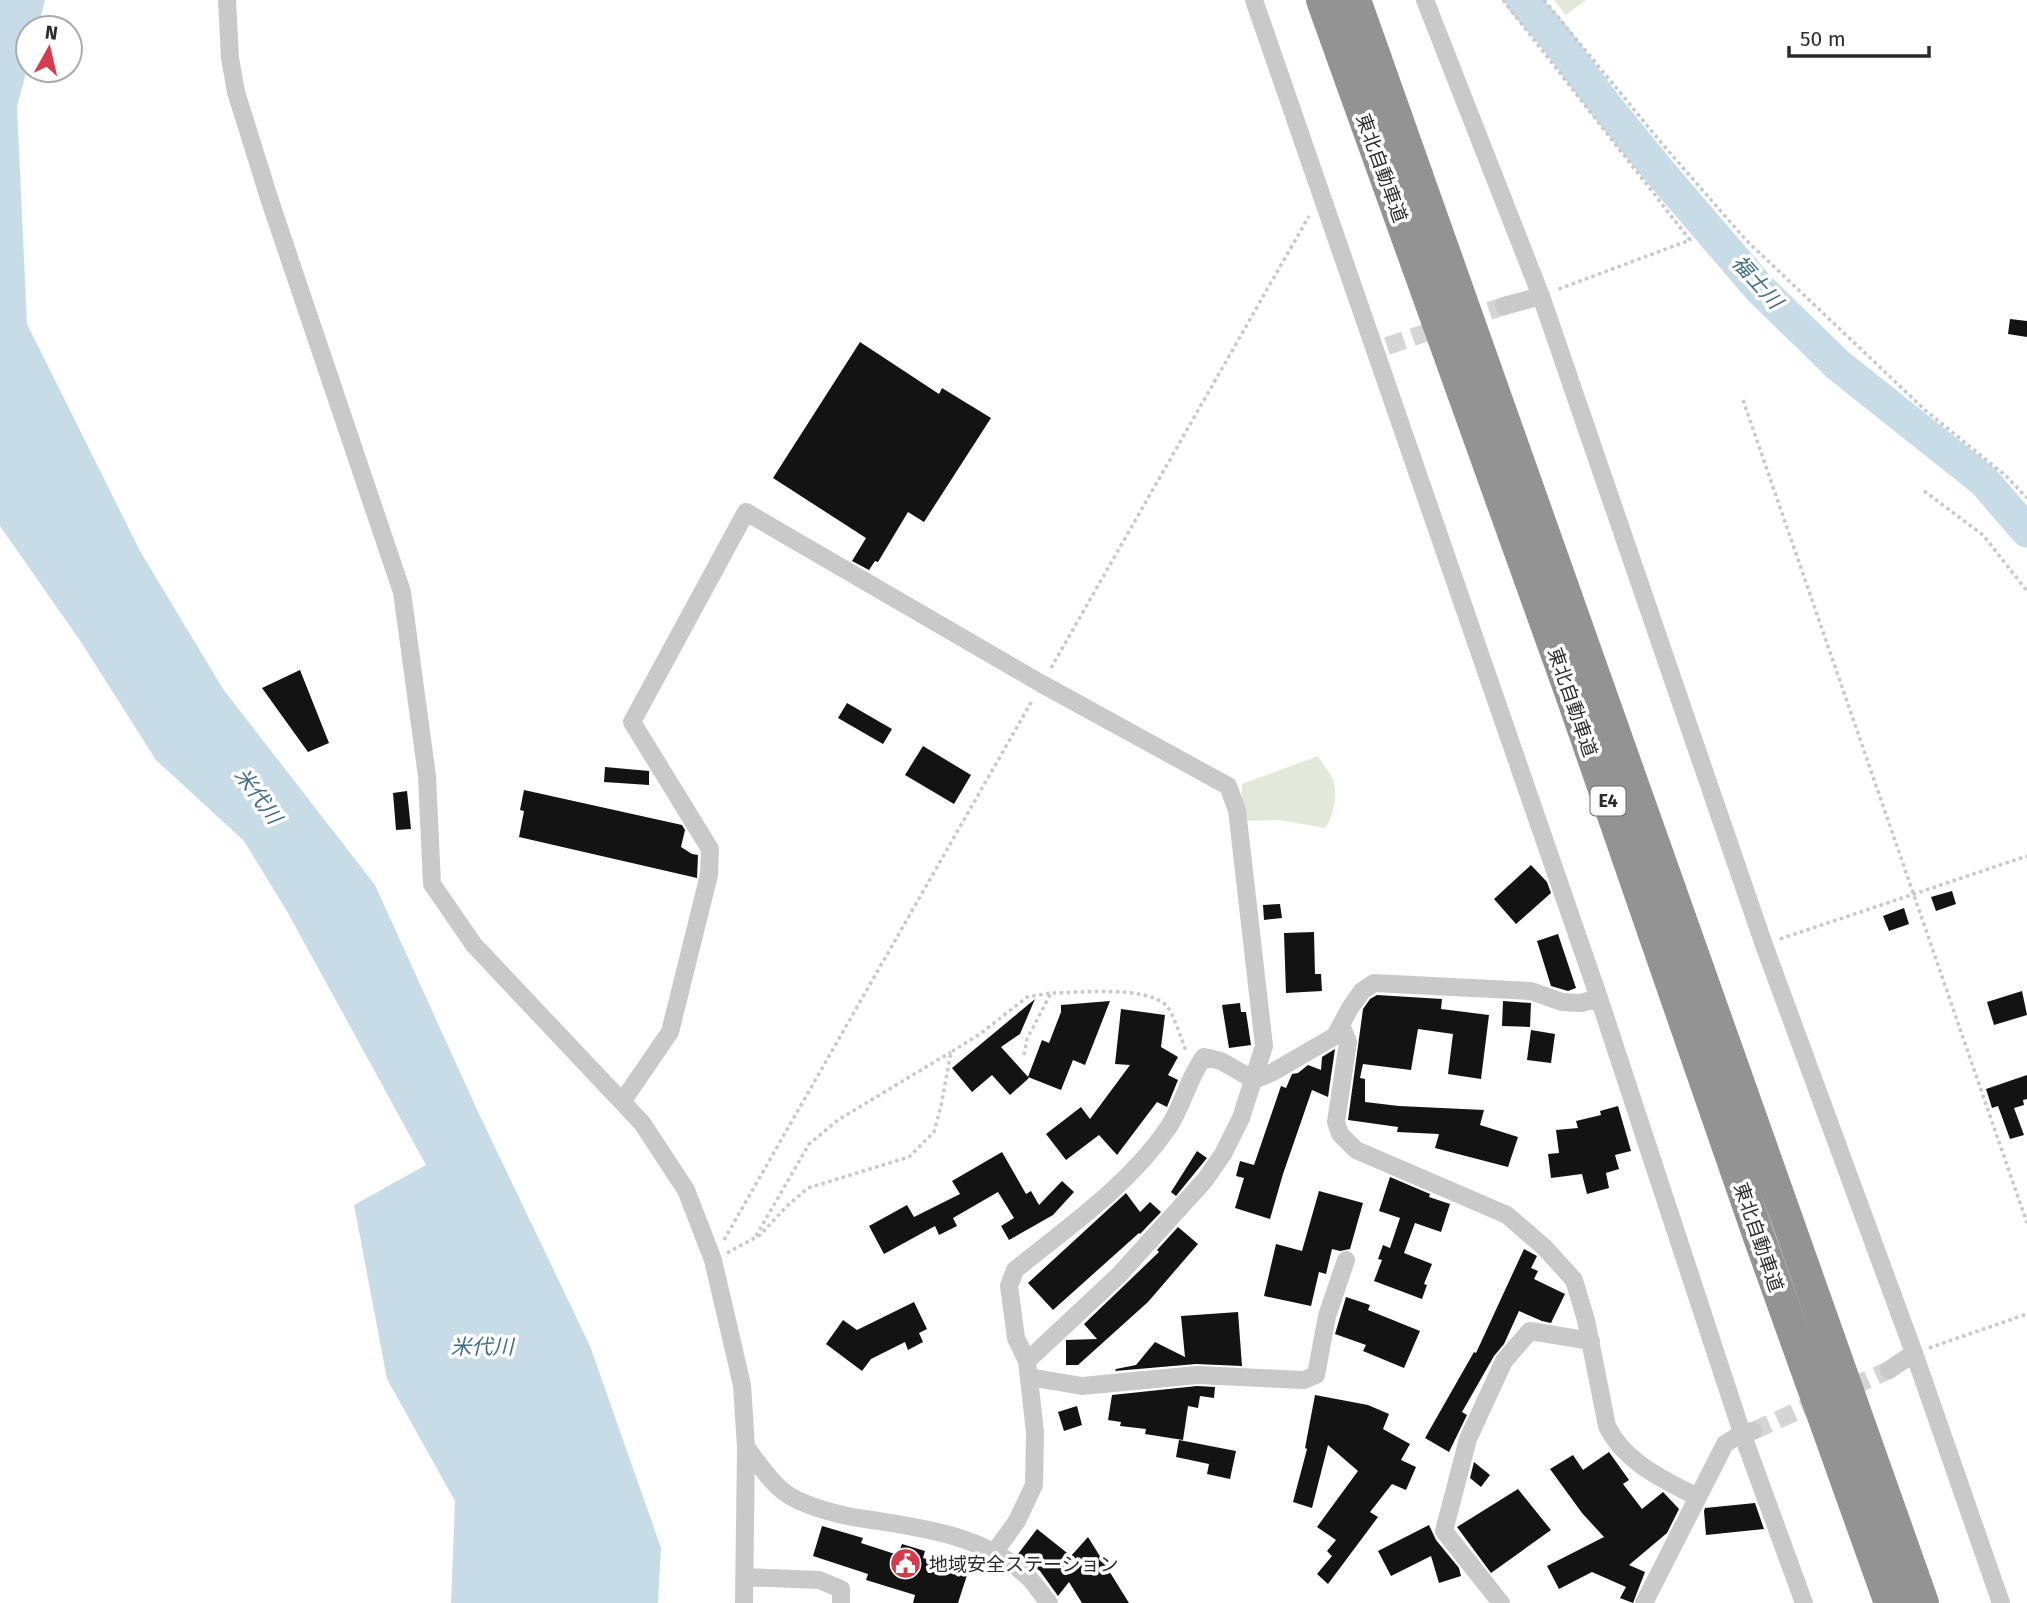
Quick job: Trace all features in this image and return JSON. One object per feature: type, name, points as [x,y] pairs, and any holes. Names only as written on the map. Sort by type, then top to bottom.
[{"type":"highway","name":"東北自動車道","points":[[1322,0],[1571,694],[1754,1224],[1890,1603]]},
{"type":"highway","name":"東北自動車道","points":[[1355,0],[1923,1603]]},
{"type":"street","points":[[227,0],[230,58],[236,92],[402,592],[426,776],[432,884],[474,945],[642,1123],[686,1190],[713,1260],[742,1385],[746,1447],[744,1603]]},
{"type":"street","points":[[1254,0],[1321,196],[1381,348],[1804,1603]]},
{"type":"street","points":[[1425,0],[1541,296],[1764,945],[1914,1353],[2001,1603]]},
{"type":"street","points":[[1504,306],[1541,296]]},
{"type":"street","points":[[622,1102],[670,1032],[709,875],[710,849],[632,722],[746,512],[1042,684],[1228,786],[1237,810],[1264,1046],[1241,1118],[1223,1154],[1205,1180],[1118,1276],[1028,1369]]},
{"type":"street","points":[[1254,1080],[1335,1036],[1362,991],[1374,983],[1531,991],[1562,1002],[1581,1003],[1600,998]]},
{"type":"street","points":[[1341,1025],[1348,1042],[1336,1122],[1340,1134],[1356,1150],[1507,1215],[1545,1248],[1574,1280],[1591,1341],[1607,1426],[1614,1442],[1641,1466],[1697,1497]]},
{"type":"street","points":[[994,1553],[1017,1521],[1034,1486],[1035,1432],[1028,1369],[1016,1338],[1009,1286],[1015,1270],[1129,1174],[1169,1127],[1204,1057],[1221,1061],[1254,1080]]},
{"type":"street","points":[[1028,1369],[1082,1386],[1197,1375],[1304,1380],[1316,1375],[1327,1316],[1346,1260]]},
{"type":"street","points":[[1501,1603],[1444,1531],[1468,1439],[1504,1361],[1530,1331],[1591,1341]]},
{"type":"street","points":[[1889,1370],[1914,1353]]},
{"type":"street","points":[[1644,1603],[1725,1444],[1747,1432]]},
{"type":"street","points":[[746,1447],[785,1493],[837,1515],[937,1531],[981,1546],[1028,1577],[1049,1603]]},
{"type":"street","points":[[745,1577],[819,1580],[841,1589],[841,1603]]},
{"type":"path","points":[[1503,0],[1690,240],[1541,296]]},
{"type":"path","points":[[1544,0],[1745,240],[1925,410],[2006,476],[2027,498]]},
{"type":"path","points":[[713,1260],[1321,196]]},
{"type":"path","points":[[1743,400],[2027,1223]]},
{"type":"path","points":[[1924,491],[1983,535],[2027,591]]},
{"type":"path","points":[[1764,945],[2027,856]]},
{"type":"path","points":[[755,1238],[809,1144],[838,1120],[980,1034],[1027,997],[1051,993],[1125,993],[1150,997],[1168,1006],[1194,1073]]},
{"type":"path","points":[[1024,1055],[1027,1039],[1051,993]]},
{"type":"path","points":[[713,1260],[755,1238],[808,1188],[909,1157],[934,1132],[951,1052]]},
{"type":"path","points":[[1914,1353],[2027,1314]]},
{"type":"shaded area","points":[[1554,0],[1586,0],[1566,15]]},
{"type":"shaded area","points":[[1318,756],[1332,777],[1335,792],[1333,811],[1325,828],[1279,820],[1242,821],[1242,784]]},
{"type":"water","name":"米代川","points":[[0,0],[45,0],[42,14],[14,14],[14,84],[23,84],[17,107],[27,324],[140,551],[223,689],[375,885],[479,1114],[590,1346],[661,1548],[658,1603],[451,1603],[455,1501],[387,1379],[354,1205],[426,1165],[288,913],[244,841],[156,760],[81,642],[0,526]]},
{"type":"building","points":[[2010,319],[2027,321],[2027,337],[2008,334]]},
{"type":"building","points":[[860,342],[939,394],[942,388],[991,418],[924,522],[908,512],[878,562],[875,561],[869,570],[852,561],[866,538],[773,478]]},
{"type":"building","points":[[300,670],[329,743],[308,752],[262,688]]},
{"type":"building","points":[[847,703],[892,729],[883,744],[838,718]]},
{"type":"building","points":[[923,746],[971,775],[954,804],[905,775]]},
{"type":"building","points":[[605,767],[649,771],[649,785],[604,782]]},
{"type":"building","points":[[524,790],[682,825],[685,830],[681,847],[698,855],[697,878],[519,837],[524,811],[520,810]]},
{"type":"building","points":[[407,791],[411,829],[396,830],[393,793]]},
{"type":"building","points":[[1531,865],[1547,882],[1551,893],[1516,924],[1494,899]]},
{"type":"building","points":[[1952,891],[1956,904],[1936,911],[1931,897]]},
{"type":"building","points":[[1280,904],[1282,918],[1264,920],[1263,905]]},
{"type":"building","points":[[1904,908],[1909,924],[1889,931],[1883,916]]},
{"type":"building","points":[[1314,932],[1315,974],[1321,974],[1322,991],[1286,993],[1284,933]]},
{"type":"building","points":[[1558,934],[1576,988],[1568,991],[1551,986],[1537,941]]},
{"type":"building","points":[[2022,991],[2027,1015],[1994,1025],[1987,1002]]},
{"type":"building","points":[[1377,995],[1442,999],[1441,1009],[1489,1015],[1481,1079],[1448,1074],[1453,1034],[1418,1029],[1411,1070],[1363,1064],[1360,1078],[1365,1079],[1365,1102],[1484,1110],[1480,1125],[1518,1137],[1508,1167],[1435,1148],[1439,1134],[1397,1132],[1398,1127],[1348,1120],[1363,1009],[1370,999]]},
{"type":"building","points":[[1035,999],[1020,1034],[1001,1047],[1029,1078],[1010,1095],[992,1075],[972,1092],[952,1068]]},
{"type":"building","points":[[1110,1001],[1085,1065],[1073,1060],[1061,1090],[1028,1077],[1042,1040],[1049,1043],[1061,1012],[1061,1005]]},
{"type":"building","points":[[1503,1001],[1531,1003],[1530,1027],[1502,1026]]},
{"type":"building","points":[[1240,1003],[1241,1012],[1246,1012],[1251,1045],[1229,1048],[1222,1005]]},
{"type":"building","points":[[1121,1009],[1165,1015],[1161,1047],[1178,1057],[1168,1075],[1178,1080],[1167,1107],[1157,1102],[1117,1155],[1099,1135],[1066,1160],[1046,1134],[1081,1107],[1090,1119],[1130,1065],[1115,1064]]},
{"type":"building","points":[[1531,1030],[1555,1034],[1551,1063],[1527,1060]]},
{"type":"building","points":[[1335,1049],[1328,1097],[1312,1090],[1270,1219],[1235,1208],[1244,1178],[1236,1176],[1240,1161],[1254,1165],[1281,1086],[1286,1088],[1292,1074],[1308,1065],[1321,1070],[1322,1057]]},
{"type":"building","points":[[2027,1075],[2027,1099],[2023,1100],[2024,1105],[2014,1108],[2024,1135],[2010,1139],[1998,1106],[1992,1108],[1986,1089]]},
{"type":"building","points":[[1618,1106],[1631,1151],[1615,1155],[1619,1169],[1606,1173],[1609,1188],[1587,1194],[1582,1174],[1551,1178],[1548,1154],[1559,1153],[1556,1130],[1578,1128],[1576,1121],[1601,1115],[1600,1111]]},
{"type":"building","points":[[1197,1151],[1207,1158],[1176,1196],[1171,1192]]},
{"type":"building","points":[[1002,1152],[1026,1194],[1031,1191],[1039,1205],[1062,1181],[1074,1192],[1053,1215],[1009,1240],[1001,1226],[1014,1218],[998,1192],[953,1218],[957,1226],[939,1235],[935,1226],[884,1254],[869,1226],[907,1205],[914,1217],[960,1194],[952,1181]]},
{"type":"building","points":[[1390,1177],[1430,1194],[1429,1197],[1450,1204],[1441,1232],[1415,1223],[1404,1253],[1432,1264],[1424,1284],[1427,1285],[1422,1299],[1374,1281],[1382,1260],[1378,1259],[1383,1245],[1390,1248],[1400,1218],[1379,1211]]},
{"type":"building","points":[[1319,1191],[1363,1203],[1350,1249],[1332,1249],[1326,1274],[1319,1272],[1311,1306],[1264,1296],[1276,1244],[1302,1251]]},
{"type":"building","points":[[1126,1193],[1140,1212],[1150,1202],[1161,1212],[1140,1234],[1053,1310],[1028,1283]]},
{"type":"building","points":[[1178,1227],[1198,1244],[1148,1302],[1078,1365],[1066,1365],[1066,1340],[1097,1339],[1084,1324],[1159,1252],[1157,1250]]},
{"type":"building","points":[[1524,1249],[1537,1256],[1531,1268],[1538,1271],[1534,1279],[1565,1294],[1551,1323],[1519,1311],[1504,1344],[1494,1356],[1462,1412],[1467,1415],[1449,1452],[1425,1438],[1474,1352],[1476,1353]]},
{"type":"building","points":[[1346,1297],[1370,1305],[1368,1310],[1420,1331],[1404,1368],[1363,1351],[1366,1345],[1335,1334]]},
{"type":"building","points":[[914,1302],[927,1329],[919,1333],[923,1342],[908,1350],[905,1342],[871,1359],[862,1371],[826,1344],[843,1320],[857,1330]]},
{"type":"building","points":[[1238,1312],[1242,1366],[1196,1364],[1115,1371],[1136,1365],[1155,1342],[1185,1357],[1181,1316]]},
{"type":"building","points":[[1197,1386],[1215,1387],[1214,1398],[1200,1396],[1198,1408],[1188,1406],[1183,1440],[1145,1434],[1146,1429],[1120,1426],[1121,1422],[1108,1420],[1112,1395]]},
{"type":"building","points":[[1315,1395],[1368,1405],[1389,1414],[1383,1429],[1410,1444],[1401,1460],[1416,1467],[1406,1490],[1392,1484],[1370,1512],[1378,1517],[1328,1584],[1317,1574],[1332,1556],[1327,1551],[1336,1540],[1317,1527],[1358,1471],[1328,1445],[1312,1508],[1293,1502],[1307,1449],[1305,1448]]},
{"type":"building","points":[[1077,1406],[1082,1425],[1064,1431],[1058,1412]]},
{"type":"building","points":[[1179,1440],[1236,1451],[1230,1479],[1207,1474],[1209,1464],[1176,1457]]},
{"type":"building","points":[[1609,1452],[1629,1480],[1623,1484],[1642,1509],[1663,1492],[1679,1509],[1667,1533],[1629,1565],[1645,1572],[1633,1603],[1620,1598],[1626,1587],[1592,1572],[1559,1589],[1547,1566],[1604,1537],[1582,1513],[1550,1469],[1573,1455],[1583,1470]]},
{"type":"building","points":[[1474,1462],[1490,1475],[1481,1487],[1470,1478]]},
{"type":"building","points":[[1518,1489],[1551,1530],[1491,1573],[1457,1527]]},
{"type":"building","points":[[1755,1503],[1764,1529],[1706,1535],[1705,1508]]},
{"type":"building","points":[[1429,1525],[1436,1540],[1459,1568],[1461,1576],[1439,1583],[1431,1556],[1391,1576],[1378,1551]]},
{"type":"building","name":"地域安全ステーション","points":[[822,1526],[863,1538],[861,1543],[898,1555],[902,1544],[925,1551],[923,1558],[968,1572],[958,1603],[913,1603],[915,1595],[866,1580],[868,1574],[813,1556]]},
{"type":"building","points":[[1037,1529],[1071,1556],[1088,1537],[1129,1603],[1082,1603],[1069,1582],[1058,1596],[1040,1571],[1018,1554]]},
{"type":"waterway","name":"福士川","points":[[1522,0],[1552,34],[1658,170],[1760,289],[1838,365],[1984,481],[2027,531]]},
{"type":"tunnel","points":[[1387,346],[1504,306]]},
{"type":"tunnel","points":[[1753,1431],[1889,1370]]},
{"type":"place","name":"地域安全ステーション","points":[[906,1564]]}]
